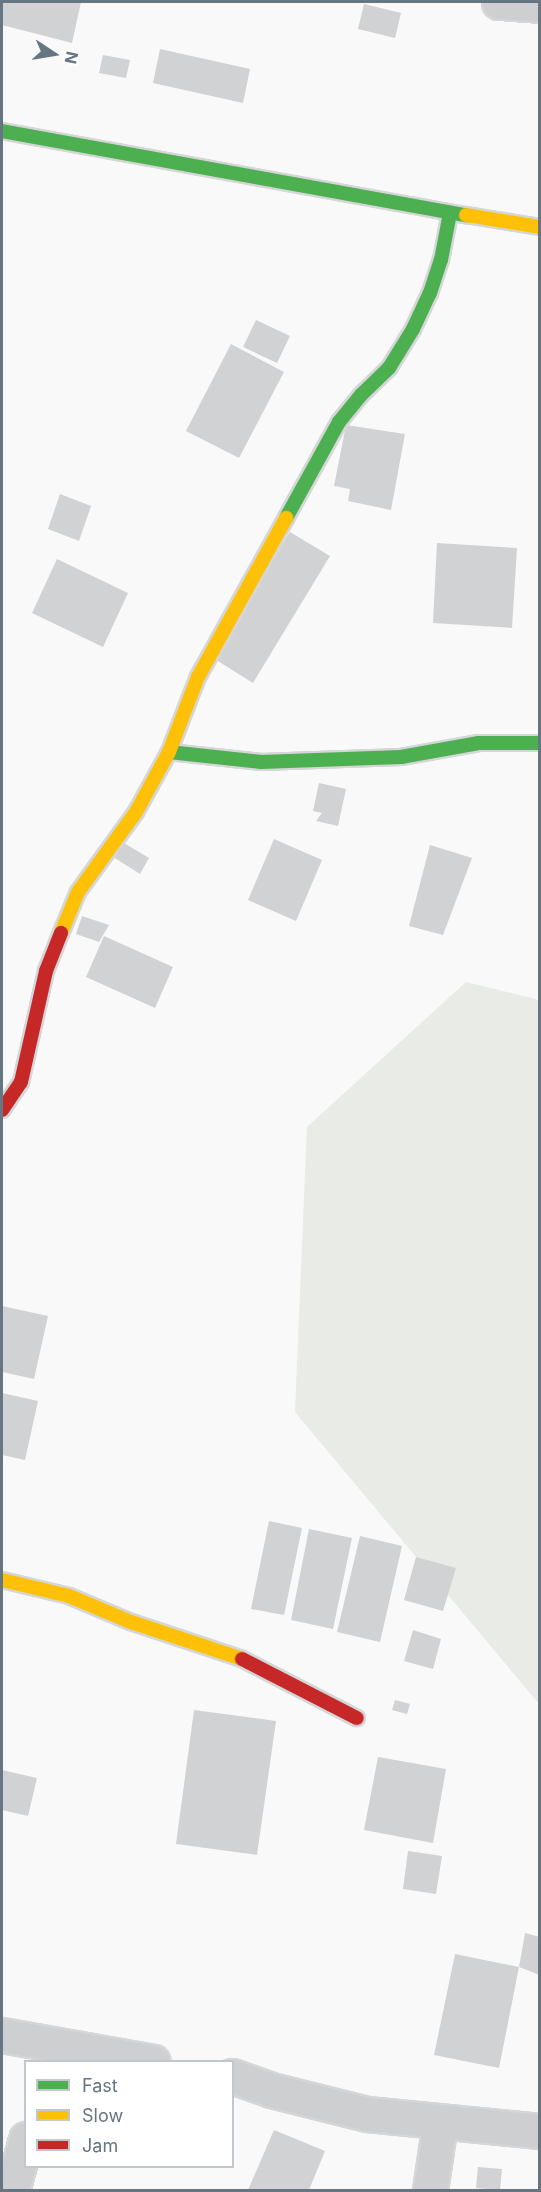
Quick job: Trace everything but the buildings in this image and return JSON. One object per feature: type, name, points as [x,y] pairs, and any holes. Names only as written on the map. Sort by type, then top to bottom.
[{"type":"street","points":[[499,2],[540,5]]},
{"type":"street","points":[[2,131],[450,213],[540,227]]},
{"type":"street","points":[[2,1110],[21,1082],[46,972],[78,892],[136,812],[169,752],[198,677],[339,422],[361,395],[389,368],[413,329],[430,293],[441,260],[450,213]]},
{"type":"street","points":[[169,752],[261,762],[401,757],[479,743],[540,743]]},
{"type":"street","points":[[2,1580],[69,1596],[131,1622],[251,1662],[357,1719]]},
{"type":"street","points":[[2,2035],[48,2052],[141,2060]]},
{"type":"street","points":[[234,2077],[272,2090],[367,2114],[440,2123],[540,2131]]},
{"type":"street","points":[[430,2190],[440,2123]]},
{"type":"street","points":[[12,2190],[24,2146]]},
{"type":"shaded area","points":[[466,982],[539,1000],[539,1704],[295,1412],[307,1127]]},
{"type":"traffic: fast","points":[[2,131],[466,215]]},
{"type":"traffic: fast","points":[[286,518],[339,422],[361,395],[389,368],[413,329],[430,293],[441,260],[450,213]]},
{"type":"traffic: fast","points":[[169,752],[261,762],[401,757],[479,743],[540,743]]},
{"type":"traffic: slow","points":[[466,215],[540,227]]},
{"type":"traffic: slow","points":[[61,933],[78,892],[136,812],[169,752],[198,677],[286,518]]},
{"type":"traffic: slow","points":[[2,1580],[69,1596],[131,1622],[242,1659]]},
{"type":"traffic: jam","points":[[2,1110],[21,1082],[46,971],[61,933]]},
{"type":"traffic: jam","points":[[242,1659],[357,1718]]}]
